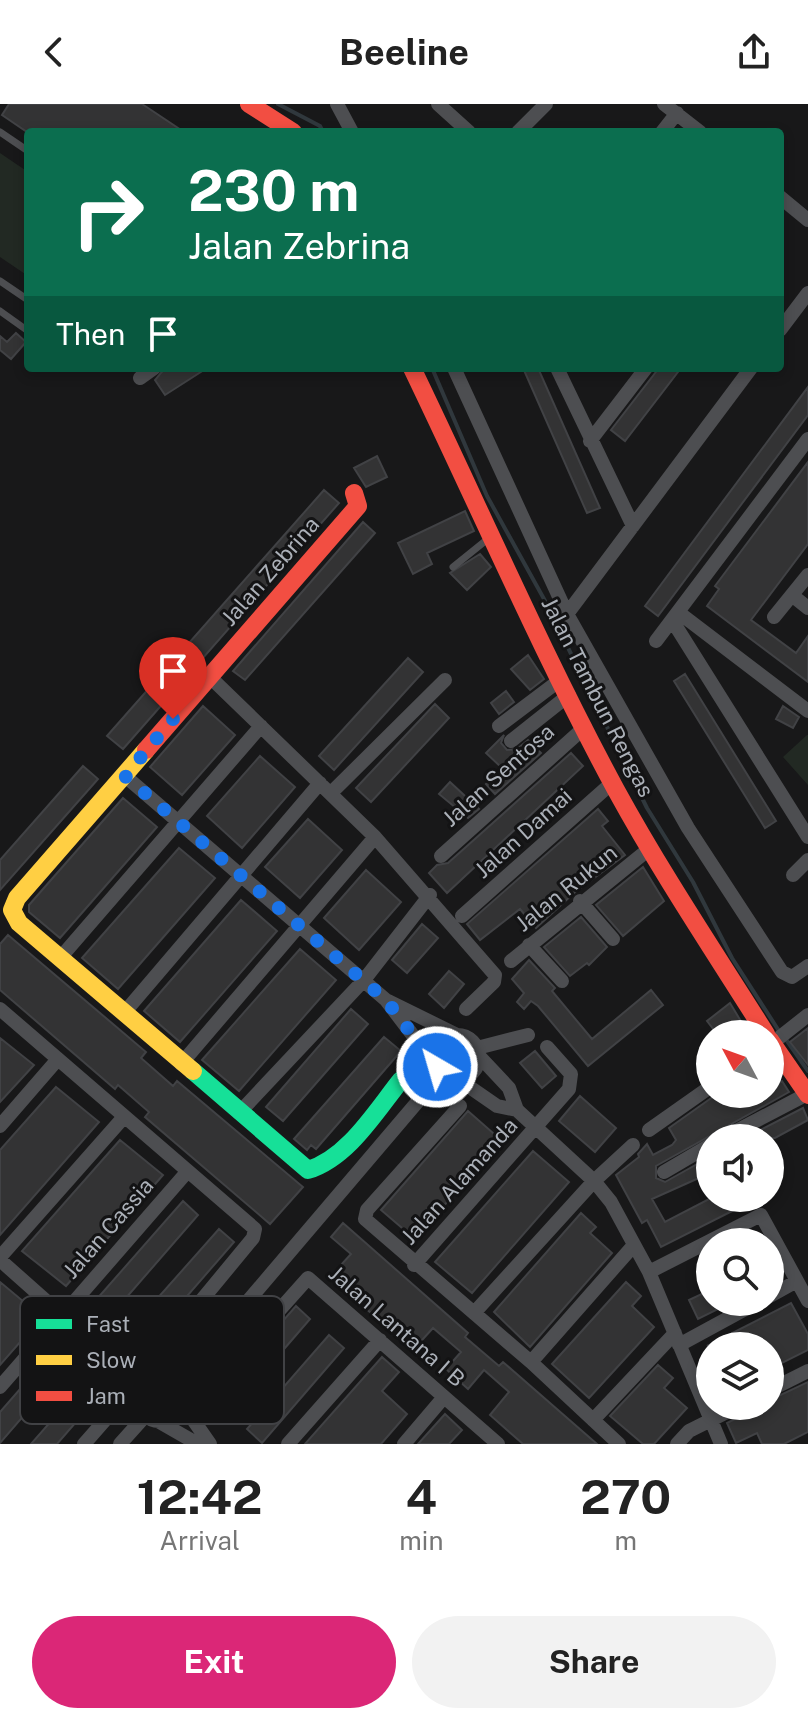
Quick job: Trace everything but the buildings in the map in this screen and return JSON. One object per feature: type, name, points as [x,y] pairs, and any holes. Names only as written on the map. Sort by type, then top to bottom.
[{"type":"street","points":[[249,104],[287,128]]},
{"type":"street","points":[[438,104],[465,128]]},
{"type":"street","points":[[522,128],[546,104]]},
{"type":"street","points":[[664,104],[695,128]]},
{"type":"street","points":[[344,107],[351,128]]},
{"type":"street","points":[[665,128],[677,113]]},
{"type":"street","points":[[784,200],[808,220]]},
{"type":"street","points":[[784,325],[808,293]]},
{"type":"street","points":[[140,378],[148,372]]},
{"type":"street","name":"Jalan Tambun Rengas","points":[[414,372],[564,688],[613,782],[649,849],[761,1020]]},
{"type":"street","points":[[456,372],[567,614],[688,828],[782,972],[792,977],[808,966]]},
{"type":"street","points":[[559,372],[633,526]]},
{"type":"street","points":[[590,441],[643,372]]},
{"type":"street","points":[[567,614],[748,372]]},
{"type":"street","points":[[656,641],[808,439]]},
{"type":"street","name":"Jalan Zebrina","points":[[354,493],[358,506],[6,914],[61,957],[302,1166],[312,1170],[320,1168],[351,1139],[401,1080]]},
{"type":"street","points":[[774,617],[808,575]]},
{"type":"street","points":[[793,596],[808,608]]},
{"type":"street","points":[[675,616],[808,711]]},
{"type":"street","points":[[675,616],[808,837]]},
{"type":"street","points":[[210,677],[375,837],[430,895],[495,975],[494,982],[466,1009]]},
{"type":"street","points":[[124,1013],[239,874],[325,788],[445,680]]},
{"type":"street","points":[[499,726],[564,688]]},
{"type":"street","points":[[511,741],[564,688]]},
{"type":"street","points":[[61,957],[261,726]]},
{"type":"street","name":"Jalan Sentosa","points":[[441,856],[585,727]]},
{"type":"street","points":[[125,776],[386,1000],[440,1070],[458,1079],[473,1072],[478,1052]]},
{"type":"street","name":"Jalan Damai","points":[[462,916],[613,782]]},
{"type":"street","points":[[181,1064],[375,837]]},
{"type":"street","name":"Jalan Rukun","points":[[511,961],[580,901],[649,849]]},
{"type":"street","points":[[793,875],[808,860]]},
{"type":"street","points":[[239,1113],[364,980],[430,895]]},
{"type":"street","points":[[580,901],[613,939]]},
{"type":"street","points":[[529,945],[562,981]]},
{"type":"street","points":[[386,1000],[457,1035],[465,1036],[478,1052]]},
{"type":"street","name":"Jalan Cassia","points":[[0,1009],[255,1229],[255,1233],[204,1296]]},
{"type":"street","points":[[784,1031],[808,1015]]},
{"type":"street","points":[[250,1296],[440,1070],[437,1049],[441,1042],[457,1035]]},
{"type":"street","points":[[478,1052],[528,1035]]},
{"type":"street","points":[[537,1126],[571,1082],[571,1074],[547,1047]]},
{"type":"street","name":"Jalan Alamanda","points":[[478,1052],[509,1088],[517,1110]]},
{"type":"street","name":"Jalan Tambun Rengas","points":[[784,1056],[806,1089]]},
{"type":"street","points":[[0,1126],[58,1059]]},
{"type":"street","name":"Jalan Alamanda","points":[[458,1079],[497,1106],[517,1110],[537,1126],[594,1181],[611,1202],[649,1272],[696,1384]]},
{"type":"street","points":[[747,1124],[806,1089]]},
{"type":"street","points":[[649,1130],[696,1097]]},
{"type":"street","name":"Jalan Alamanda","points":[[460,1106],[365,1215],[367,1222],[531,1362],[619,1444]]},
{"type":"street","name":"Jalan Cassia","points":[[42,1296],[0,1259],[123,1118]]},
{"type":"street","name":"Jalan Alamanda","points":[[414,1265],[537,1126]]},
{"type":"street","points":[[474,1313],[594,1181],[633,1145]]},
{"type":"street","points":[[664,1172],[696,1153]]},
{"type":"street","name":"Jalan Cassia","points":[[78,1296],[187,1172]]},
{"type":"street","points":[[649,1272],[757,1214],[764,1217],[808,1301]]},
{"type":"street","points":[[531,1362],[634,1245]]},
{"type":"street","name":"Jalan Lantana I B","points":[[284,1305],[308,1278],[498,1444]]},
{"type":"street","points":[[784,1288],[797,1281]]},
{"type":"street","points":[[593,1420],[677,1339],[727,1316]]},
{"type":"street","points":[[288,1444],[380,1340]]},
{"type":"street","name":"Jalan Cassia","points":[[0,1387],[20,1363]]},
{"type":"street","points":[[784,1383],[808,1371]]},
{"type":"street","points":[[404,1444],[444,1397]]},
{"type":"street","points":[[677,1444],[689,1431],[711,1420]]},
{"type":"street","name":"Jalan Alamanda","points":[[711,1420],[721,1444]]},
{"type":"street","points":[[84,1444],[102,1424]]},
{"type":"street","points":[[120,1444],[138,1424]]},
{"type":"street","points":[[164,1424],[198,1444]]},
{"type":"street","points":[[196,1424],[210,1444]]},
{"type":"lane","points":[[0,132],[24,148]]},
{"type":"lane","points":[[0,281],[24,297]]},
{"type":"lane","points":[[0,311],[24,328]]},
{"type":"lane","points":[[453,567],[491,537]]},
{"type":"shaded area","points":[[0,153],[24,169],[24,273],[0,257]]},
{"type":"shaded area","points":[[808,735],[808,785],[783,757]]},
{"type":"waterway","points":[[278,104],[321,128]]},
{"type":"waterway","points":[[434,372],[487,496],[544,599],[647,808],[693,882],[732,958],[772,1020]]},
{"type":"waterway","points":[[785,1038],[808,1071]]},
{"type":"traffic: fast","points":[[193,1071],[308,1170],[336,1155],[348,1144],[401,1080]]},
{"type":"traffic: slow","points":[[146,750],[17,898],[12,910],[19,923],[193,1071]]},
{"type":"traffic: jam","points":[[249,104],[287,128]]},
{"type":"traffic: jam","points":[[414,372],[537,633],[616,790],[670,883],[757,1020]]},
{"type":"traffic: jam","points":[[146,750],[358,506],[354,493]]},
{"type":"traffic: jam","points":[[784,1060],[808,1095]]},
{"type":"route","points":[[173,719],[125,776],[386,1000],[437,1067]]}]
